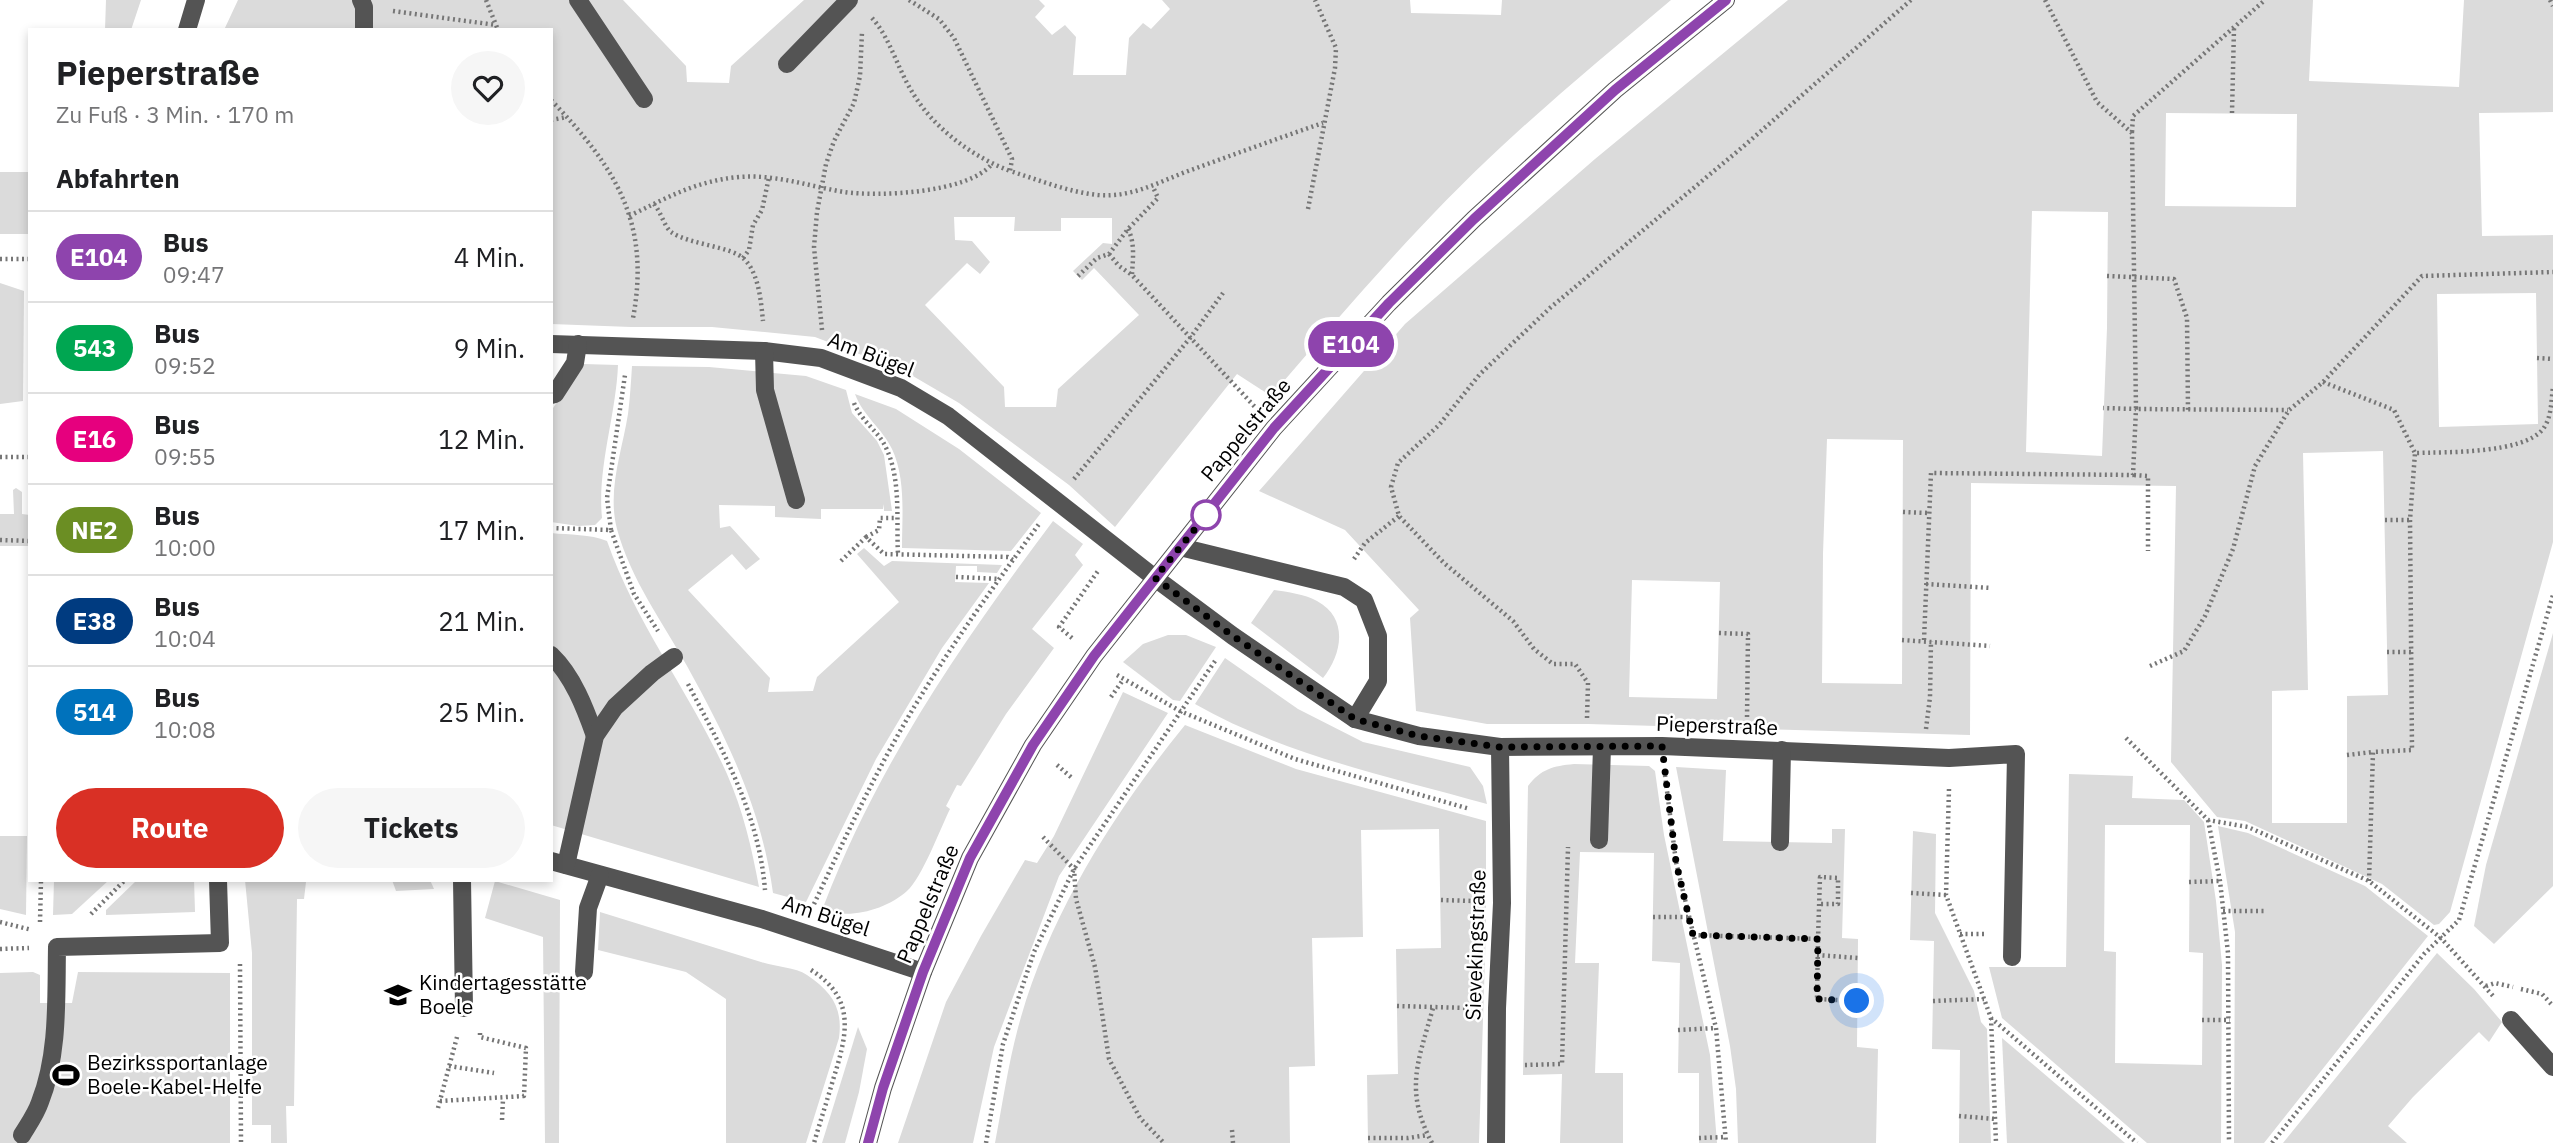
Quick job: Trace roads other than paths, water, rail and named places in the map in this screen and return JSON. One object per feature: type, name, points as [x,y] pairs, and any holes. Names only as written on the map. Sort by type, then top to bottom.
[{"type":"street","points":[[188,28],[196,0]]},
{"type":"street","points":[[578,0],[644,99]]},
{"type":"street","points":[[788,64],[849,0]]},
{"type":"street","name":"Pappelstraße","points":[[868,1143],[883,1088],[923,972],[970,858],[1033,745],[1094,656],[1274,428],[1389,303],[1474,219],[1615,90],[1726,0]]},
{"type":"street","points":[[362,4],[364,28]]},
{"type":"street","name":"Am Bügel","points":[[553,344],[764,351],[821,358],[901,388],[948,416],[1155,578]]},
{"type":"street","points":[[553,394],[575,363],[578,344]]},
{"type":"street","points":[[764,351],[765,390],[796,500]]},
{"type":"street","points":[[1180,547],[1344,587],[1364,600],[1378,636],[1378,681],[1355,719]]},
{"type":"street","name":"Pieperstraße","points":[[1155,578],[1233,636],[1355,719],[1419,736],[1500,747],[1662,746],[1923,757],[1989,757],[2016,754],[2012,957]]},
{"type":"street","points":[[553,657],[562,665],[586,711],[595,736]]},
{"type":"street","points":[[559,863],[595,736],[615,707],[674,657]]},
{"type":"street","name":"Sievekingstraße","points":[[1496,1143],[1497,1008],[1502,903],[1500,747]]},
{"type":"street","points":[[1594,747],[1600,840]]},
{"type":"street","points":[[1780,842],[1782,750]]},
{"type":"street","name":"Am Bügel","points":[[559,863],[762,919],[923,972]]},
{"type":"street","points":[[584,972],[588,908],[600,875]]},
{"type":"street","points":[[22,1135],[40,1103],[50,1065],[56,1003],[57,947],[220,943],[218,882]]},
{"type":"street","points":[[462,882],[464,1008]]},
{"type":"street","points":[[2511,1020],[2553,1067]]},
{"type":"place","name":"Kindertagesstätte Boele","points":[[398,995]]},
{"type":"place","name":"Bezirkssportanlage Boele-Kabel-Helfe","points":[[66,1075]]}]
